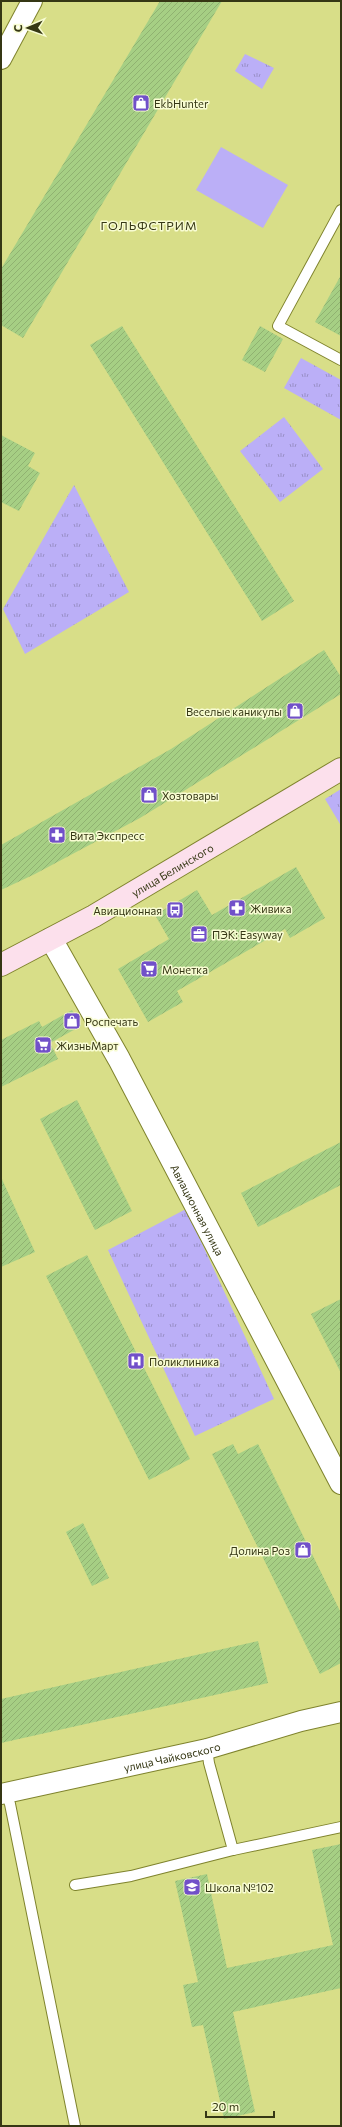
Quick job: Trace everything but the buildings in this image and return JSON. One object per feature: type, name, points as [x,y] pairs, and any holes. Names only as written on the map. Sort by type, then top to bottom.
[{"type":"main road","name":"улица Белинского","points":[[1,964],[51,939],[155,881],[341,769]]},
{"type":"street","points":[[1,59],[32,1]]},
{"type":"street","name":"Авиационная улица","points":[[51,939],[126,1072],[341,1483]]},
{"type":"street","name":"улица Чайковского","points":[[4,1793],[207,1749],[301,1721],[341,1712]]},
{"type":"lane","points":[[341,210],[278,326],[341,360]]},
{"type":"lane","points":[[207,1749],[209,1763],[233,1850]]},
{"type":"lane","points":[[4,1793],[10,1804],[75,2126]]},
{"type":"lane","points":[[75,1885],[131,1876],[233,1850],[341,1827]]},
{"type":"green space","points":[[245,54],[274,68],[262,89],[235,71]]},
{"type":"green space","points":[[221,147],[288,185],[263,228],[196,190]]},
{"type":"green space","points":[[301,358],[341,380],[341,420],[284,388]]},
{"type":"green space","points":[[284,417],[323,469],[280,502],[240,451]]},
{"type":"green space","points":[[74,485],[129,592],[25,654],[3,609]]},
{"type":"green space","points":[[341,789],[341,823],[340,824],[325,799]]},
{"type":"green space","points":[[186,1209],[274,1399],[195,1436],[108,1250]]},
{"type":"place","name":"EkbHunter","points":[[141,103]]},
{"type":"place","name":"Веселые каникулы","points":[[295,711]]},
{"type":"place","name":"Хозтовары","points":[[149,795]]},
{"type":"place","name":"Вита Экспресс","points":[[57,835]]},
{"type":"place","name":"Живика","points":[[237,908]]},
{"type":"place","name":"Авиационная","points":[[175,910]]},
{"type":"place","name":"ПЭК: Easyway","points":[[199,934]]},
{"type":"place","name":"Монетка","points":[[149,969]]},
{"type":"place","name":"Роспечать","points":[[72,1021]]},
{"type":"place","name":"ЖизньМарт","points":[[43,1045]]},
{"type":"place","name":"Поликлиника","points":[[136,1361]]},
{"type":"place","name":"Долина Роз","points":[[303,1550]]},
{"type":"place","name":"Школа №102","points":[[192,1887]]},
{"type":"district","name":"ГОЛЬФСТРИМ","points":[[149,225]]}]
